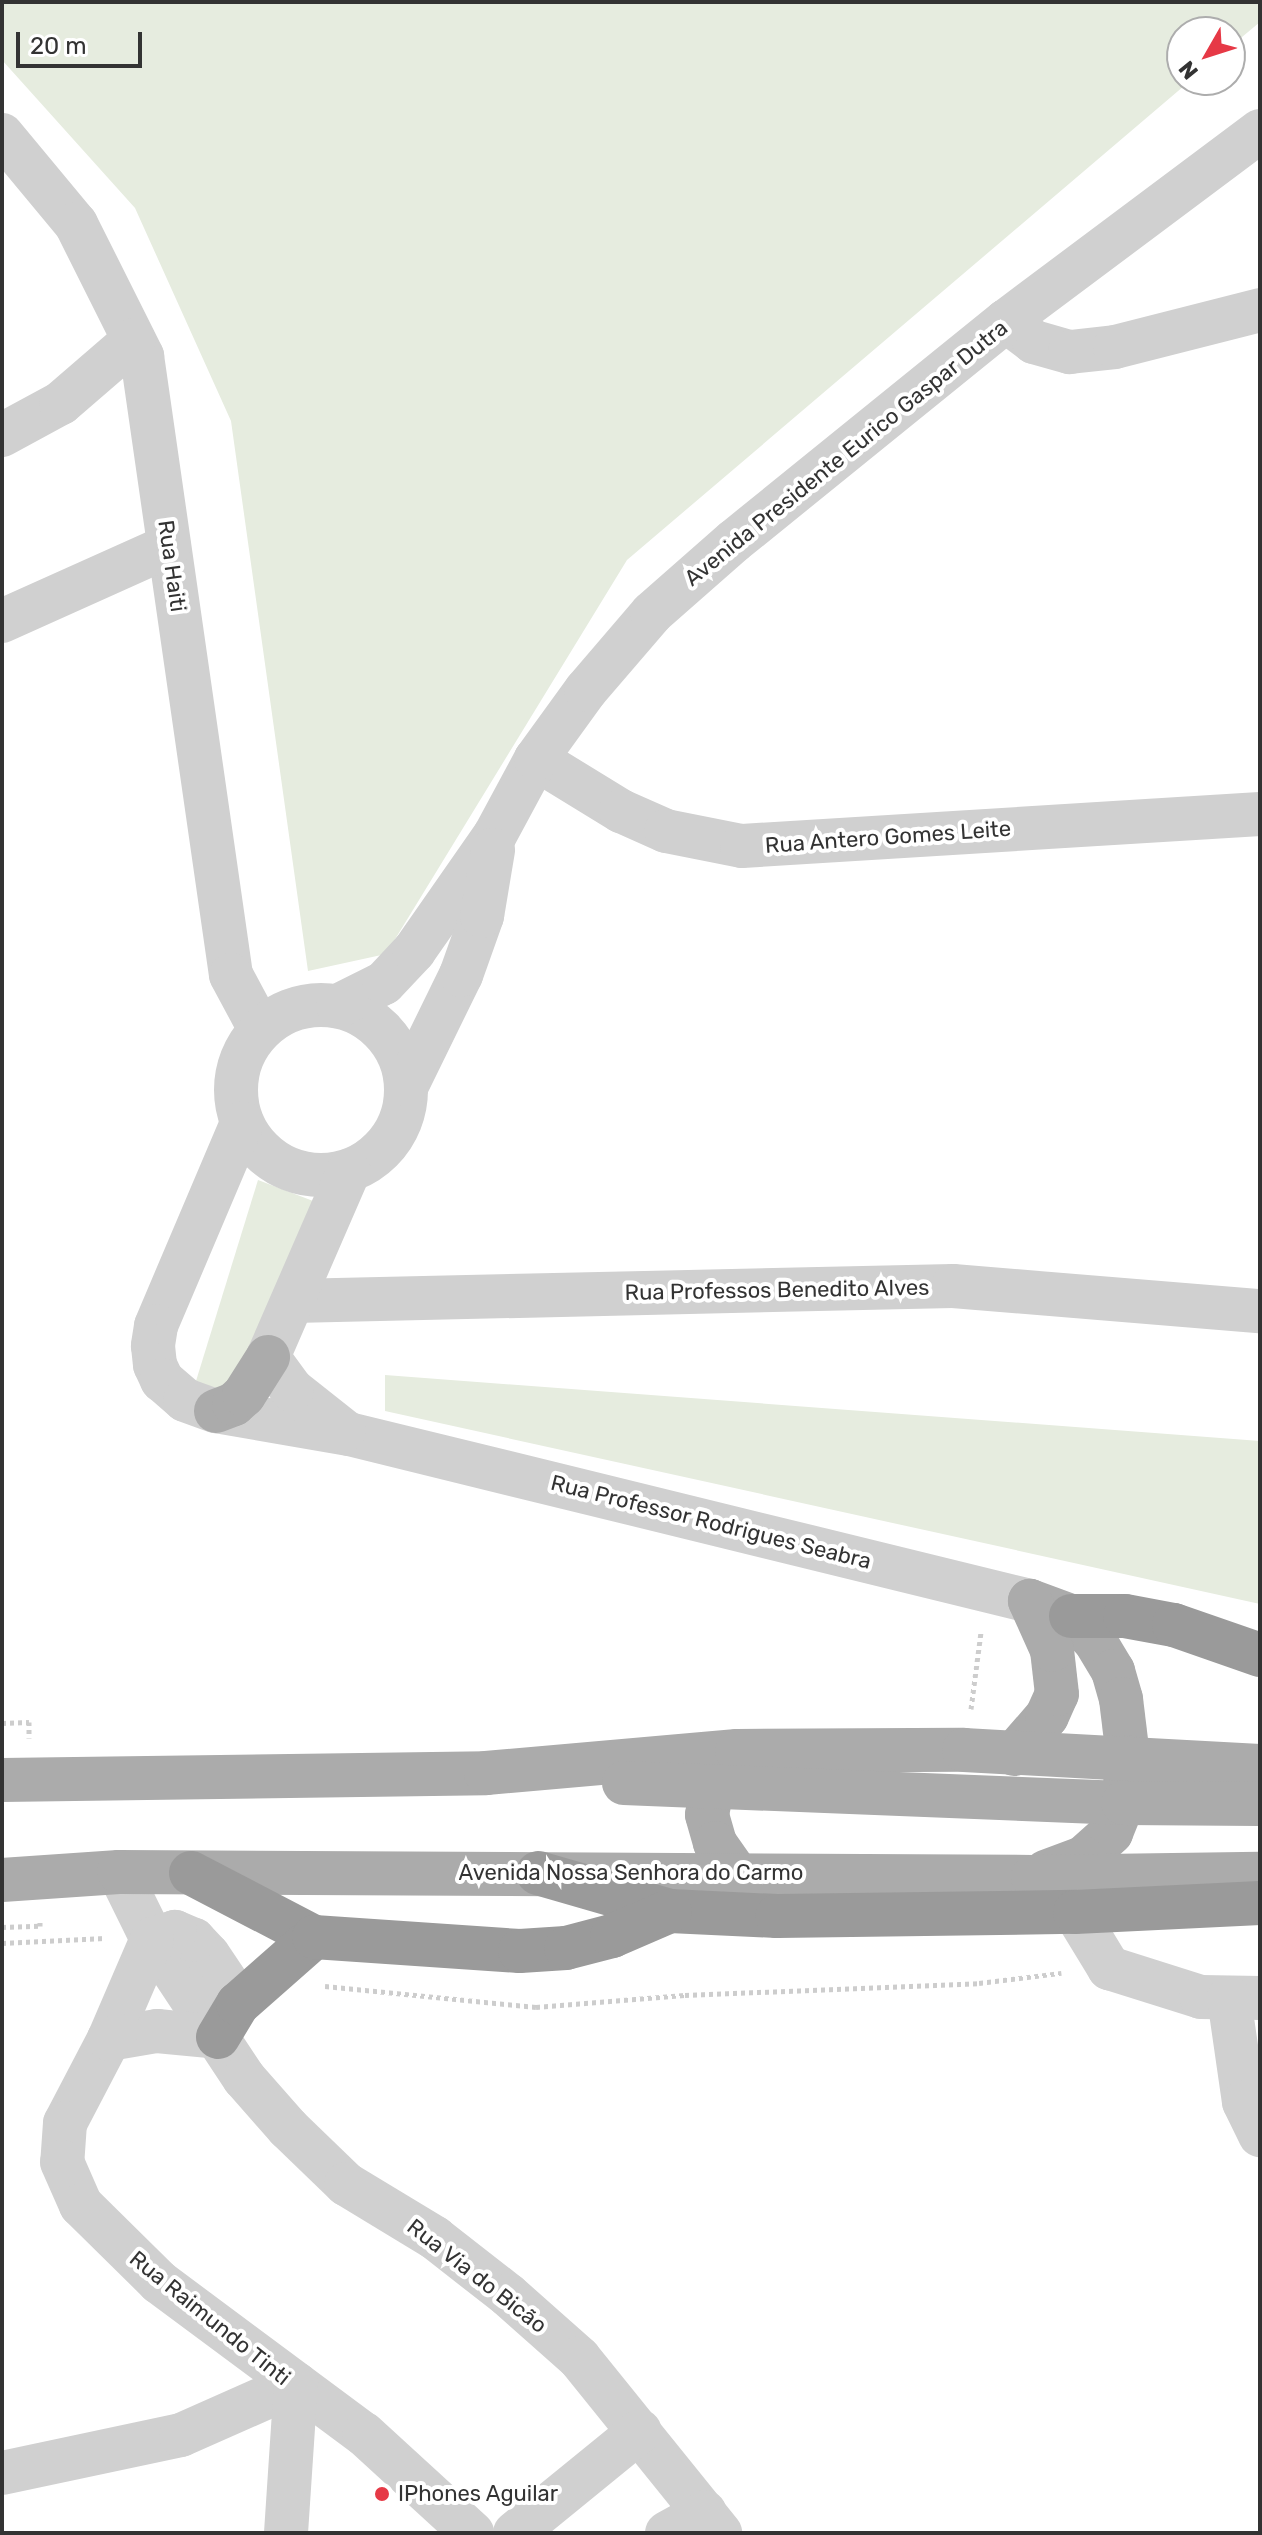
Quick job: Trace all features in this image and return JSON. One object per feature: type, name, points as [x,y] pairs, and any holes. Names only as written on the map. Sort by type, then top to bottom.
[{"type":"highway","points":[[1071,1616],[1125,1616],[1174,1625],[1260,1655]]},
{"type":"highway","points":[[191,1873],[314,1937],[520,1951],[566,1948],[612,1936],[670,1911]]},
{"type":"highway","points":[[538,1873],[670,1911],[777,1916],[1075,1912],[1260,1903]]},
{"type":"highway","points":[[218,2037],[238,2004],[278,1972],[314,1937]]},
{"type":"main road","points":[[216,1411],[234,1404],[244,1395],[268,1357]]},
{"type":"main road","points":[[1014,1754],[1047,1716],[1057,1694],[1052,1650],[1030,1601]]},
{"type":"main road","name":"Rua Professor Rodrigues Seabra","points":[[1030,1601],[1071,1616]]},
{"type":"main road","points":[[1033,1877],[1083,1858],[1111,1833],[1123,1803],[1128,1757],[1121,1699],[1113,1671],[1095,1641],[1071,1616]]},
{"type":"main road","points":[[2,1780],[486,1773],[737,1751],[964,1750],[1260,1766]]},
{"type":"main road","points":[[736,1873],[715,1843],[707,1815],[712,1789],[737,1751]]},
{"type":"main road","points":[[486,1773],[712,1789],[1123,1803],[1260,1804]]},
{"type":"main road","name":"Avenida Nossa Senhora do Carmo","points":[[2,1880],[119,1872],[1033,1877],[1260,1874]]},
{"type":"street","name":"Avenida Presidente Eurico Gaspar Dutra","points":[[338,1006],[384,983],[414,951],[495,835],[536,759],[586,690],[652,613],[734,541],[1006,321],[1260,131]]},
{"type":"street","name":"Rua Haiti","points":[[2,135],[76,224],[142,356],[231,975],[260,1029]]},
{"type":"street","points":[[1006,321],[1034,342],[1070,352],[1115,347],[1260,310]]},
{"type":"street","points":[[2,435],[61,403],[134,340]]},
{"type":"street","points":[[2,621],[169,546]]},
{"type":"street","name":"Rua Antero Gomes Leite","points":[[536,759],[621,811],[666,831],[742,846],[1260,814]]},
{"type":"street","name":"Avenida Presidente Eurico Gaspar Dutra","points":[[407,1085],[461,975],[482,916],[495,835]]},
{"type":"street","points":[[338,1006],[364,1016],[385,1033],[400,1057],[407,1085],[404,1113],[393,1138],[374,1158],[349,1171],[323,1176],[298,1173],[275,1162],[255,1145],[242,1123],[235,1098],[237,1073],[245,1049],[260,1029],[296,1008],[338,1006]]},
{"type":"street","points":[[216,1411],[173,1392],[155,1365],[153,1346],[156,1326],[242,1123]]},
{"type":"street","points":[[268,1357],[349,1171]]},
{"type":"street","name":"Rua Professos Benedito Alves","points":[[293,1301],[953,1286],[1260,1311]]},
{"type":"street","name":"Rua Professor Rodrigues Seabra","points":[[268,1357],[292,1390],[349,1434]]},
{"type":"street","name":"Rua Professor Rodrigues Seabra","points":[[216,1411],[349,1434],[1030,1601]]},
{"type":"street","points":[[109,2039],[157,2031],[218,2037],[225,1980],[194,1940],[175,1932],[152,1939],[119,1872]]},
{"type":"street","points":[[1075,1912],[1109,1968],[1201,1997],[1244,1998],[1244,2102],[1260,2135]]},
{"type":"street","name":"Rua Raimundo Tinti","points":[[152,1939],[109,2039],[65,2123],[62,2162],[81,2205],[159,2282],[296,2384],[286,2533]]},
{"type":"street","name":"Rua Via do Bicão","points":[[218,2037],[244,2078],[288,2128],[346,2184],[435,2238],[508,2295],[579,2358],[712,2522]]},
{"type":"street","points":[[2,2473],[181,2435],[296,2384],[364,2434],[472,2533]]},
{"type":"street","points":[[515,2533],[640,2431]]},
{"type":"street","points":[[667,2533],[712,2522]]},
{"type":"path","points":[[969,1720],[980,1661]]},
{"type":"path","points":[[2,1723],[29,1722]]},
{"type":"path","points":[[2,1927],[40,1926]]},
{"type":"path","points":[[2,1943],[107,1938]]},
{"type":"path","points":[[278,1972],[312,1985],[536,2007],[685,1995],[979,1983],[1109,1968]]},
{"type":"shaded area","points":[[2,2],[1260,2],[1260,22],[1246,34],[1246,16],[1166,16],[1166,96],[1172,96],[627,560],[386,954],[308,971],[231,421],[135,208],[2,60]]},
{"type":"shaded area","points":[[258,1180],[321,1204],[238,1400],[196,1381]]},
{"type":"shaded area","points":[[385,1375],[1260,1441],[1260,1604],[385,1411]]},
{"type":"place","name":"IPhones Aguilar","points":[[382,2494]]}]
